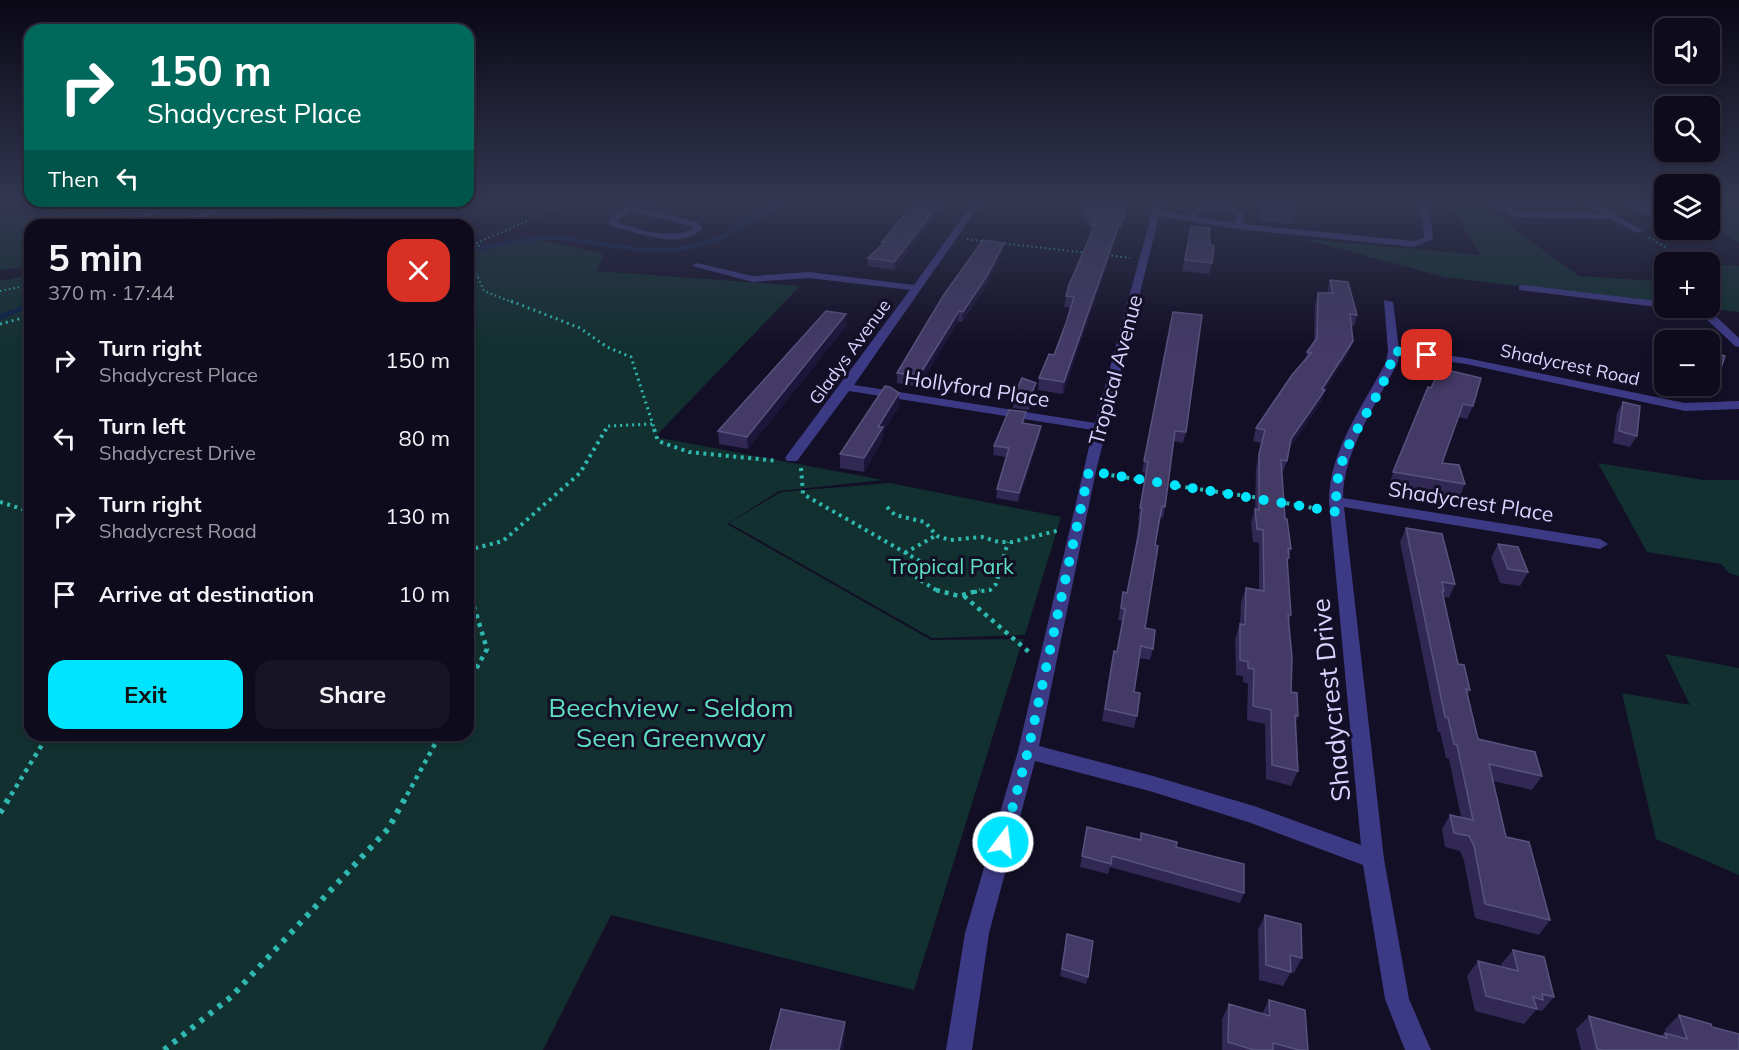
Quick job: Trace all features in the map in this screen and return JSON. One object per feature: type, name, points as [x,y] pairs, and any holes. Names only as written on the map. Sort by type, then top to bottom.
[{"type":"street","name":"Gladys Avenue","points":[[792,462],[944,250]]},
{"type":"street","name":"Tropical Avenue","points":[[959,1050],[977,933],[1028,751],[1089,471],[1147,250]]},
{"type":"street","points":[[697,266],[753,279],[808,275],[917,288]]},
{"type":"street","points":[[1523,288],[1654,304]]},
{"type":"street","points":[[1388,302],[1394,351]]},
{"type":"street","points":[[1711,318],[1739,344]]},
{"type":"street","name":"Shadycrest Road","points":[[1394,351],[1466,361],[1685,407],[1739,405]]},
{"type":"street","name":"Shadycrest Drive","points":[[1394,351],[1392,362],[1341,460],[1336,481],[1336,507],[1372,859],[1397,999],[1418,1050]]},
{"type":"street","name":"Hollyford Place","points":[[846,387],[1102,428]]},
{"type":"street","name":"Shadycrest Place","points":[[1336,507],[1600,544]]},
{"type":"street","points":[[1028,751],[1254,814],[1372,859]]},
{"type":"path","points":[[1064,250],[1092,253]]},
{"type":"path","points":[[1104,255],[1127,258]]},
{"type":"path","points":[[474,273],[484,291],[580,328],[607,347],[631,357],[658,441],[689,452],[792,462],[801,467],[803,494],[925,564],[917,578],[945,595],[964,596],[977,589],[990,590],[996,584],[1008,542]]},
{"type":"path","points":[[0,291],[24,286]]},
{"type":"path","points":[[0,324],[24,318]]},
{"type":"path","points":[[474,548],[503,541],[580,473],[608,426],[652,424]]},
{"type":"path","points":[[1089,471],[1336,507]]},
{"type":"path","points":[[0,502],[24,508]]},
{"type":"path","points":[[887,507],[895,515],[925,522],[931,534],[946,541],[984,537],[1003,543],[1063,530]]},
{"type":"path","points":[[905,553],[935,536]]},
{"type":"path","points":[[964,596],[1029,652]]},
{"type":"path","points":[[474,610],[487,649],[474,673]]},
{"type":"path","points":[[0,813],[44,741]]},
{"type":"path","points":[[164,1050],[231,997],[388,829],[437,741]]},
{"type":"green space","points":[[0,250],[24,250],[24,266],[0,270]]},
{"type":"green space","name":"Beechview - Seldom Seen Greenway","points":[[487,250],[586,250],[604,254],[597,271],[800,286],[655,437],[883,480],[779,491],[727,524],[931,640],[1023,639],[914,990],[611,915],[543,1050],[0,1050],[0,280],[24,276],[24,741],[474,741],[474,253]]},
{"type":"green space","points":[[1345,250],[1426,250],[1481,255],[1478,250],[1543,250],[1579,276],[1654,281],[1654,302],[1444,277]]},
{"type":"green space","points":[[1720,265],[1739,266],[1739,312],[1720,310]]},
{"type":"green space","points":[[1598,463],[1704,480],[1739,480],[1739,576],[1729,573],[1721,564],[1647,552]]},
{"type":"green space","name":"Tropical Park","points":[[890,483],[1061,517],[1025,635],[932,638],[729,523],[781,492]]},
{"type":"green space","points":[[1665,654],[1739,668],[1739,875],[1656,839],[1622,693],[1690,705]]},
{"type":"building","points":[[876,250],[903,250],[894,262],[868,258]]},
{"type":"building","points":[[976,250],[1000,250],[987,276],[963,312],[959,311],[919,376],[897,373],[943,296]]},
{"type":"building","points":[[1084,250],[1110,250],[1064,382],[1039,378],[1049,354],[1054,355],[1066,323],[1074,297],[1066,296]]},
{"type":"building","points":[[1187,250],[1214,250],[1212,263],[1185,260]]},
{"type":"building","points":[[1330,280],[1348,282],[1357,315],[1350,314],[1353,341],[1322,389],[1325,390],[1291,439],[1287,461],[1281,460],[1285,519],[1287,519],[1291,549],[1288,548],[1289,558],[1287,558],[1291,615],[1288,615],[1292,657],[1291,692],[1297,693],[1298,716],[1295,715],[1298,771],[1272,765],[1271,710],[1253,706],[1254,669],[1248,668],[1248,662],[1240,660],[1240,624],[1245,625],[1246,588],[1264,591],[1263,530],[1257,529],[1255,509],[1259,510],[1259,454],[1265,430],[1256,428],[1292,375],[1311,353],[1307,352],[1317,338],[1318,293],[1333,293]]},
{"type":"building","points":[[826,311],[846,314],[747,437],[718,431]]},
{"type":"building","points":[[1173,312],[1202,315],[1186,432],[1175,431],[1165,507],[1162,506],[1155,545],[1158,546],[1145,628],[1155,630],[1153,649],[1141,646],[1134,692],[1140,693],[1137,716],[1105,709],[1114,651],[1117,652],[1125,609],[1121,608],[1123,592],[1127,593],[1139,532],[1142,508],[1140,508],[1148,462],[1144,461]]},
{"type":"building","points":[[1720,355],[1725,356],[1720,371]]},
{"type":"building","points":[[1447,370],[1481,378],[1473,406],[1463,404],[1442,463],[1459,465],[1465,484],[1393,472],[1428,387],[1431,388],[1436,377],[1443,379]]},
{"type":"building","points":[[1022,378],[1036,383],[1030,397],[1014,395]]},
{"type":"building","points":[[885,386],[899,393],[878,427],[883,427],[864,458],[840,454]]},
{"type":"building","points":[[1623,402],[1640,406],[1637,436],[1619,431]]},
{"type":"building","points":[[1009,410],[1026,412],[1022,423],[1041,426],[1019,493],[997,489],[1009,448],[994,446]]},
{"type":"building","points":[[1406,528],[1442,534],[1455,584],[1442,582],[1444,591],[1442,591],[1458,664],[1464,665],[1470,690],[1466,689],[1478,739],[1535,752],[1542,776],[1489,764],[1506,837],[1529,842],[1550,920],[1485,904],[1474,846],[1469,836],[1454,833],[1450,815],[1473,820],[1457,745],[1454,744],[1448,718],[1445,717]]},
{"type":"building","points":[[1498,544],[1518,547],[1528,572],[1508,569]]},
{"type":"building","points":[[1087,827],[1141,840],[1141,833],[1177,842],[1176,847],[1244,864],[1244,893],[1112,856],[1111,864],[1082,856]]},
{"type":"building","points":[[1265,915],[1301,924],[1302,958],[1290,955],[1291,972],[1266,965]]},
{"type":"building","points":[[1067,934],[1093,941],[1088,977],[1062,969]]},
{"type":"building","points":[[1513,950],[1544,957],[1554,997],[1542,994],[1543,1000],[1533,997],[1537,1009],[1486,996],[1478,961],[1518,971]]},
{"type":"building","points":[[1269,1000],[1305,1010],[1308,1050],[1273,1043],[1273,1050],[1254,1050],[1228,1042],[1229,1004],[1270,1016]]},
{"type":"building","points":[[781,1009],[845,1022],[839,1050],[770,1050]]},
{"type":"building","points":[[1679,1015],[1739,1034],[1739,1050],[1601,1050],[1597,1049],[1589,1016],[1667,1038],[1665,1033],[1687,1039]]},
{"type":"waterway","points":[[652,250],[671,250]]},
{"type":"waterway","points":[[0,317],[24,307]]},
{"type":"route","points":[[1003,842],[1028,751],[1089,471],[1337,512],[1336,481],[1341,460],[1392,362],[1394,351],[1427,355]]}]
